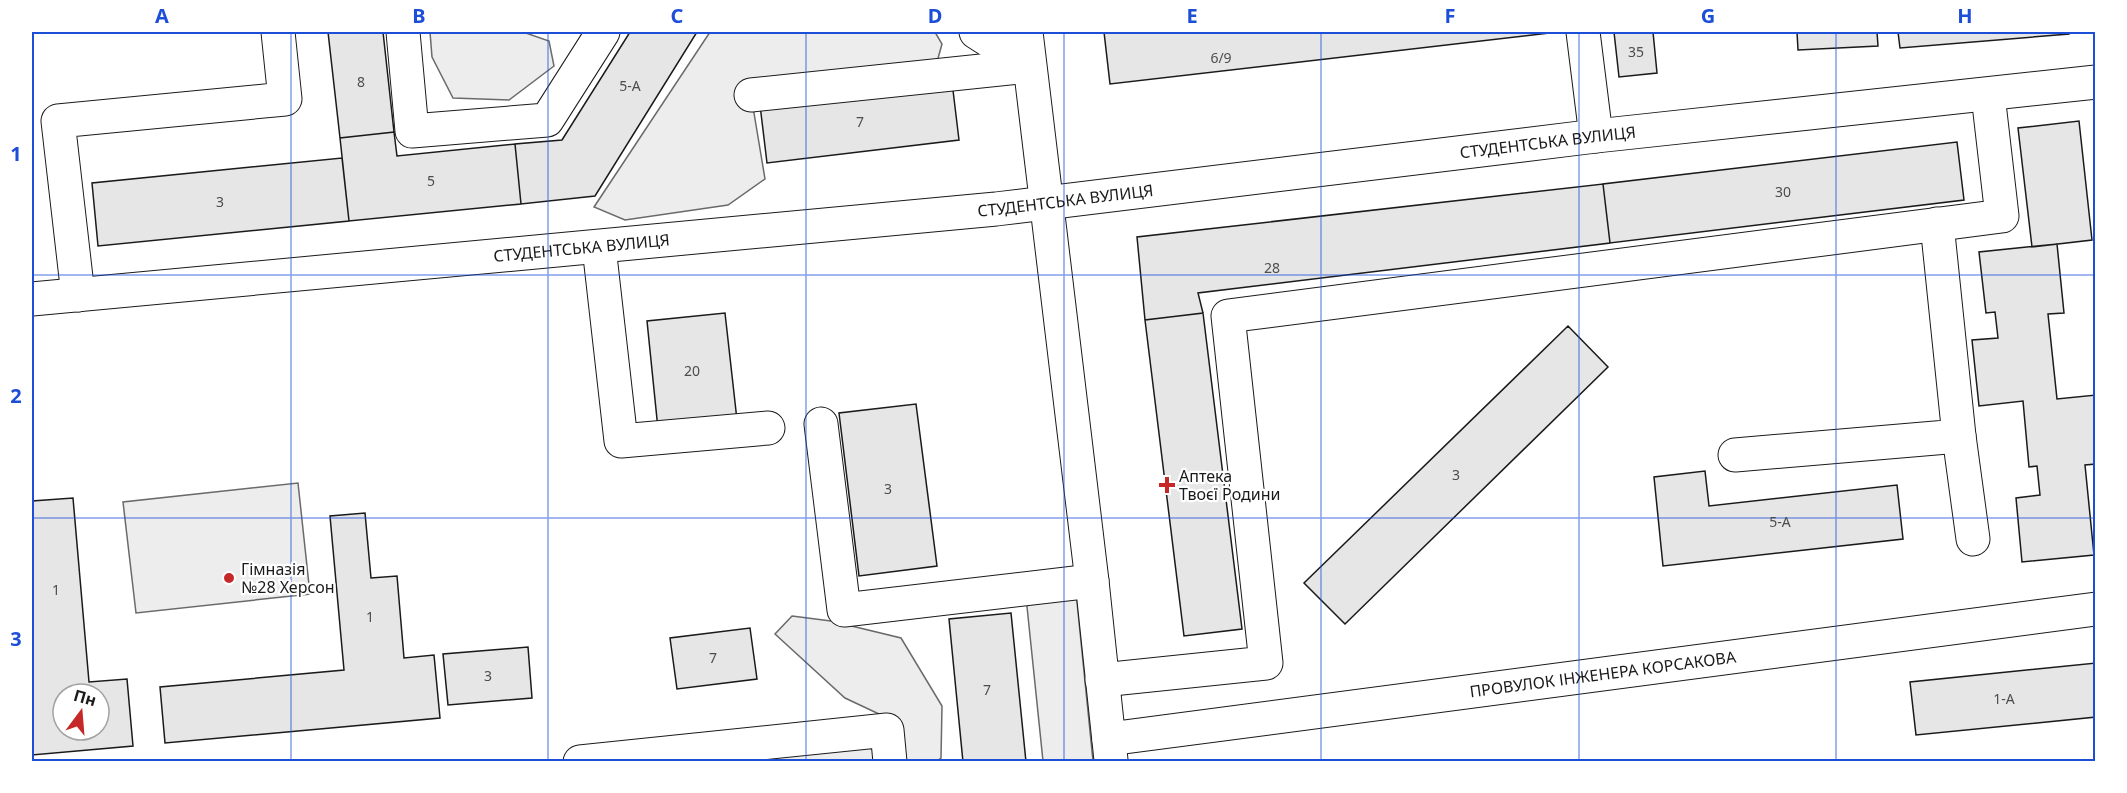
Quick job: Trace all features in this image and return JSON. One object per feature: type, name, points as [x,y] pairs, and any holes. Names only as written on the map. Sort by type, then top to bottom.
[{"type":"street","points":[[78,295],[58,121],[285,99],[278,32]]},
{"type":"street","points":[[403,32],[412,131],[546,120],[603,32]]},
{"type":"street","points":[[976,32],[1029,66]]},
{"type":"street","points":[[1026,32],[1110,750]]},
{"type":"street","points":[[1583,32],[1596,136]]},
{"type":"street","points":[[751,95],[1029,66]]},
{"type":"street","name":"СТУДЕНТСЬКА ВУЛИЦЯ","points":[[32,299],[599,247],[1047,202],[1596,136],[2096,82]]},
{"type":"street","points":[[1102,680],[1266,663],[1228,316],[2002,216],[1988,95]]},
{"type":"street","points":[[1937,224],[1959,436],[1973,539]]},
{"type":"street","points":[[599,247],[621,441],[768,428]]},
{"type":"street","points":[[821,424],[844,610],[1092,581]]},
{"type":"street","points":[[1735,455],[1959,436]]},
{"type":"street","name":"ПРОВУЛОК ІНЖЕНЕРА КОРСАКОВА","points":[[1110,750],[2096,609]]},
{"type":"street","points":[[580,762],[888,746]]},
{"type":"shaded area","points":[[430,32],[523,32],[549,41],[554,66],[509,100],[453,98],[432,57]]},
{"type":"shaded area","points":[[710,32],[935,32],[942,44],[935,69],[751,95],[765,179],[728,205],[625,220],[594,207]]},
{"type":"shaded area","points":[[298,483],[310,594],[136,613],[123,502]]},
{"type":"shaded area","points":[[1076,592],[1093,761],[1043,761],[1026,597]]},
{"type":"shaded area","points":[[792,616],[831,621],[901,638],[942,706],[941,758],[937,761],[722,762],[894,721],[845,698],[775,634]]},
{"type":"building","points":[[328,32],[383,32],[394,132],[340,138]]},
{"type":"building","points":[[630,32],[697,32],[595,196],[521,204],[515,144],[562,140]]},
{"type":"building","points":[[1104,32],[1558,32],[1110,84]]},
{"type":"building","points":[[1614,32],[1653,32],[1657,73],[1619,77]]},
{"type":"building","points":[[1797,32],[1877,32],[1878,46],[1798,50]]},
{"type":"building","points":[[1898,32],[2069,32],[2069,34],[1900,48]]},
{"type":"building","points":[[952,82],[959,140],[767,163],[760,105]]},
{"type":"building","points":[[2079,121],[2092,240],[2032,247],[2018,128]]},
{"type":"building","points":[[394,132],[397,156],[515,144],[521,204],[349,221],[340,138]]},
{"type":"building","points":[[1957,142],[1964,200],[1610,243],[1603,184]]},
{"type":"building","points":[[342,158],[349,221],[98,246],[92,183]]},
{"type":"building","points":[[1603,184],[1610,243],[1198,293],[1203,313],[1145,320],[1137,237]]},
{"type":"building","points":[[2057,244],[2064,313],[2048,314],[2057,399],[2096,395],[2096,464],[2085,465],[2094,555],[2022,562],[2016,498],[2040,495],[2037,466],[2029,467],[2023,401],[1979,406],[1972,340],[1998,338],[1995,312],[1986,313],[1979,252]]},
{"type":"building","points":[[725,313],[737,420],[658,429],[647,321]]},
{"type":"building","points":[[1203,313],[1242,629],[1184,636],[1145,320]]},
{"type":"building","points":[[1568,326],[1608,367],[1345,624],[1304,583]]},
{"type":"building","points":[[916,404],[937,566],[859,576],[839,413]]},
{"type":"building","points":[[1705,471],[1709,506],[1897,485],[1903,539],[1663,566],[1654,477]]},
{"type":"building","points":[[73,498],[89,682],[127,679],[133,746],[32,755],[32,501]]},
{"type":"building","points":[[365,513],[371,578],[397,576],[404,658],[434,655],[440,718],[165,743],[160,687],[344,670],[330,516]]},
{"type":"building","points":[[1011,613],[1026,762],[963,762],[949,619]]},
{"type":"building","points":[[750,628],[757,679],[677,689],[670,638]]},
{"type":"building","points":[[528,647],[532,698],[448,705],[443,654]]},
{"type":"building","points":[[2096,663],[2096,717],[1916,735],[1910,682]]},
{"type":"place","name":"Аптека Твоєї Родини","points":[[1167,485]]},
{"type":"place","name":"Гімназія №28 Херсон","points":[[229,578]]}]
